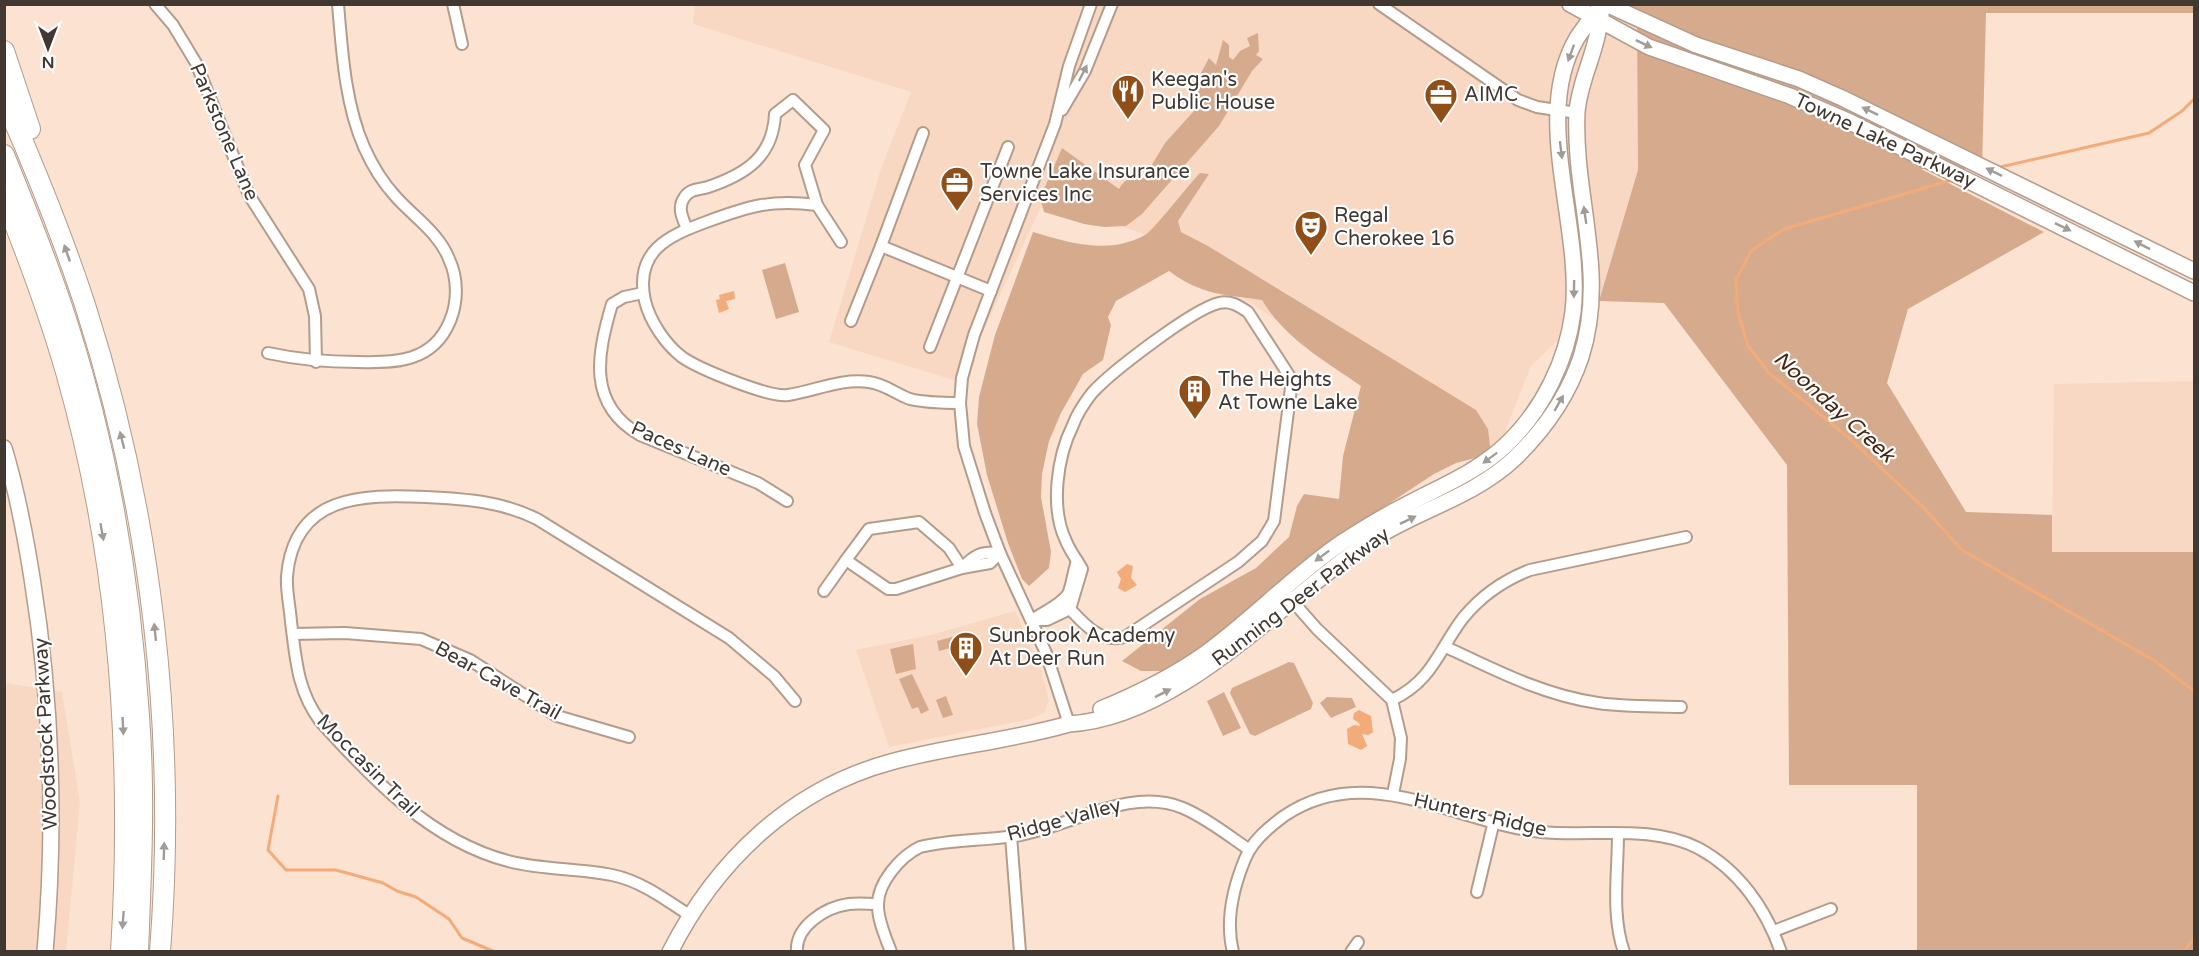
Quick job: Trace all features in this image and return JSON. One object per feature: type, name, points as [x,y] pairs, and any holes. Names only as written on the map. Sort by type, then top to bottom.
[{"type":"highway","points":[[4,51],[57,224],[85,306],[113,404],[144,555],[154,627],[164,752],[165,830],[160,951]]},
{"type":"highway","points":[[4,98],[57,224]]},
{"type":"highway","points":[[4,155],[62,305],[81,372],[117,531],[131,624],[139,717],[142,838],[138,951]]},
{"type":"highway","points":[[4,197],[66,372],[99,510],[117,642],[125,766],[125,889],[121,951]]},
{"type":"highway","points":[[4,226],[52,352],[66,372]]},
{"type":"street","name":"Parkstone Lane","points":[[155,4],[173,25],[196,63],[249,195],[309,288],[315,316],[316,362]]},
{"type":"street","points":[[268,353],[316,362],[389,363],[416,356],[428,349],[443,334],[453,315],[456,301],[454,273],[443,247],[385,184],[359,134],[351,107],[338,4]]},
{"type":"street","points":[[453,4],[462,45]]},
{"type":"street","points":[[1069,724],[1051,668],[1032,620],[1000,553],[968,461],[960,403],[962,378],[970,348],[1055,124],[1069,66],[1091,4]]},
{"type":"street","points":[[1055,124],[1085,71],[1112,4]]},
{"type":"street","points":[[1379,4],[1518,100],[1537,107],[1577,113]]},
{"type":"street","name":"Towne Lake Parkway","points":[[1570,4],[1596,20],[1677,58],[1790,96],[1897,146],[2194,293]]},
{"type":"street","name":"Running Deer Parkway","points":[[1287,595],[1325,554],[1360,531],[1460,478],[1494,455],[1522,427],[1550,386],[1567,342],[1574,300],[1573,260],[1558,131],[1558,110],[1568,61],[1577,38],[1596,20],[1604,4]]},
{"type":"street","name":"Towne Lake Parkway","points":[[1604,4],[1696,45],[1821,88],[2194,272]]},
{"type":"street","name":"Running Deer Parkway","points":[[670,951],[689,915],[719,873],[743,847],[782,814],[828,786],[893,761],[1069,724],[1138,692],[1191,663],[1287,595],[1374,539],[1465,493],[1500,470],[1543,428],[1563,397],[1585,345],[1593,298],[1592,265],[1579,167],[1577,113],[1582,81],[1595,46],[1596,20]]},
{"type":"street","points":[[687,229],[680,212],[683,199],[694,189],[708,187],[756,163],[765,152],[775,128],[776,114],[793,100],[824,130],[805,165],[817,205],[841,242]]},
{"type":"street","points":[[851,321],[923,133]]},
{"type":"street","points":[[930,347],[1008,147]]},
{"type":"street","points":[[817,205],[789,201],[752,205],[671,235],[651,255],[645,268],[643,293],[656,328],[682,357],[713,372],[772,394],[786,395],[855,381],[883,385],[908,398],[960,403]]},
{"type":"street","points":[[881,246],[991,291]]},
{"type":"street","name":"Paces Lane","points":[[643,293],[624,297],[612,304],[604,330],[600,380],[609,407],[627,428],[640,435],[758,483],[787,501]]},
{"type":"street","points":[[1032,620],[1047,620],[1066,605],[1082,569],[1065,540],[1058,514],[1058,486],[1072,426],[1091,395],[1116,371],[1200,311],[1218,303],[1238,305],[1248,312],[1292,380],[1274,521],[1262,541],[1238,562],[1125,637],[1115,639],[1093,633],[1066,605]]},
{"type":"street","name":"Woodstock Parkway","points":[[5,453],[30,567],[44,650],[51,840],[45,951]]},
{"type":"street","name":"Moccasin Trail","points":[[689,915],[646,888],[624,879],[506,861],[472,848],[432,827],[369,771],[311,708],[297,674],[287,579],[288,565],[305,526],[322,510],[365,496],[483,501],[512,508],[537,519],[729,638],[774,676],[795,701]]},
{"type":"street","points":[[824,591],[869,529],[919,522],[949,548],[962,568]]},
{"type":"street","points":[[1392,700],[1407,692],[1424,678],[1463,619],[1477,603],[1493,589],[1517,575],[1530,570],[1686,537]]},
{"type":"street","points":[[846,560],[888,589],[962,568],[990,563],[1000,553]]},
{"type":"street","points":[[1287,595],[1317,629],[1392,700],[1401,738],[1400,759],[1393,794]]},
{"type":"street","name":"Bear Cave Trail","points":[[293,634],[345,633],[421,639],[470,660],[557,716],[629,737]]},
{"type":"street","points":[[1446,647],[1507,677],[1553,693],[1598,703],[1682,707]]},
{"type":"street","name":"Hunters Ridge","points":[[1233,951],[1230,908],[1248,849],[1272,824],[1305,801],[1352,793],[1393,794],[1540,832],[1660,836],[1698,849],[1740,880],[1774,931],[1781,951]]},
{"type":"street","name":"Ridge Valley","points":[[877,904],[888,876],[906,854],[932,844],[1011,836],[1069,823],[1121,804],[1150,802],[1181,807],[1248,849]]},
{"type":"street","points":[[1476,892],[1494,821]]},
{"type":"street","points":[[1618,834],[1617,911],[1618,928],[1624,951]]},
{"type":"street","points":[[1011,836],[1020,951]]},
{"type":"street","points":[[797,951],[802,933],[810,921],[848,904],[877,904],[891,951]]},
{"type":"street","points":[[1774,931],[1831,909]]},
{"type":"street","points":[[1351,951],[1358,942]]},
{"type":"shaded area","points":[[695,4],[1611,5],[1637,22],[1638,170],[1599,301],[1531,366],[1493,462],[1147,235],[1044,200],[960,382],[829,342],[881,169],[911,92],[693,24]]},
{"type":"shaded area","points":[[1611,5],[2194,5],[2194,13],[1986,13],[1982,169],[1921,169],[2044,232],[1908,309],[1887,383],[1966,512],[2052,515],[2052,552],[2194,552],[2194,951],[1917,951],[1917,785],[1789,785],[1787,465],[1664,303],[1599,301],[1638,170],[1637,22]]},
{"type":"shaded area","points":[[1258,33],[1259,51],[1256,55],[1263,59],[1252,71],[1219,126],[1142,214],[1126,226],[1104,227],[1084,224],[1044,212],[1040,198],[1062,148],[1119,189],[1129,179],[1144,178],[1165,143],[1203,101],[1193,88],[1209,58],[1216,65],[1223,40],[1229,45],[1229,57],[1233,60],[1240,51],[1250,46],[1247,38]]},
{"type":"shaded area","points":[[1200,173],[1209,174],[1178,221],[1181,232],[1208,246],[1476,410],[1488,429],[1491,454],[1456,463],[1434,474],[1393,501],[1268,592],[1218,641],[1162,671],[1141,671],[1122,661],[1200,599],[1256,568],[1289,537],[1297,506],[1304,494],[1339,499],[1343,456],[1361,386],[1294,338],[1271,314],[1262,300],[1203,290],[1169,271],[1116,301],[1108,317],[1111,325],[1103,360],[1083,374],[1061,413],[1049,441],[1042,474],[1041,497],[1051,552],[1049,568],[1029,586],[1022,579],[1008,543],[987,475],[977,424],[979,397],[995,335],[1033,232],[1089,245],[1118,245],[1131,241],[1149,232]]},
{"type":"shaded area","points":[[785,263],[799,312],[776,319],[762,270]]},
{"type":"shaded area","points":[[734,291],[735,299],[726,301],[729,309],[719,313],[716,300],[720,299],[719,295]]},
{"type":"shaded area","points":[[2194,381],[2194,552],[2052,552],[2054,384]]},
{"type":"shaded area","points":[[1127,564],[1133,566],[1131,578],[1137,585],[1125,592],[1118,588],[1121,579],[1117,572]]},
{"type":"shaded area","points":[[1015,611],[1041,670],[1049,701],[1044,713],[1030,719],[889,747],[856,650],[931,635]]},
{"type":"shaded area","points":[[952,637],[955,647],[939,651],[937,641]]},
{"type":"shaded area","points":[[913,644],[916,669],[896,674],[890,649]]},
{"type":"shaded area","points":[[1289,662],[1294,663],[1313,703],[1311,709],[1255,736],[1250,734],[1230,693],[1232,688]]},
{"type":"shaded area","points":[[912,674],[929,710],[921,714],[918,707],[912,709],[899,679]]},
{"type":"shaded area","points":[[4,683],[62,692],[80,803],[66,951],[5,951]]},
{"type":"shaded area","points":[[1224,692],[1241,728],[1223,736],[1207,701]]},
{"type":"shaded area","points":[[946,696],[953,715],[943,718],[936,700]]},
{"type":"shaded area","points":[[1327,697],[1352,698],[1356,707],[1331,718],[1320,703]]},
{"type":"shaded area","points":[[1359,710],[1371,716],[1373,732],[1368,735],[1362,734],[1367,746],[1361,750],[1348,744],[1347,729],[1354,725],[1360,726],[1353,719],[1354,713]]},
{"type":"waterway","name":"Noonday Creek","points":[[1996,168],[2149,133],[2182,111],[2194,99]]},
{"type":"waterway","name":"Noonday Creek","points":[[1952,180],[1784,229],[1751,251],[1736,280],[1738,313],[1748,346],[1769,373],[1848,437],[1923,507],[1962,550],[2155,661],[2194,691]]},
{"type":"waterway","points":[[278,796],[268,850],[286,870],[336,870],[383,883],[397,891],[416,897],[449,919],[462,938],[495,952]]},
{"type":"waterway","name":"Noonday Creek","points":[[2183,952],[2194,939]]},
{"type":"place","name":"Keegan's Public House","points":[[1128,120]]},
{"type":"place","name":"AIMC","points":[[1441,124]]},
{"type":"place","name":"Towne Lake Insurance Services Inc","points":[[957,212]]},
{"type":"place","name":"Regal Cherokee 16","points":[[1311,256]]},
{"type":"place","name":"The Heights At Towne Lake","points":[[1195,420]]},
{"type":"place","name":"Sunbrook Academy At Deer Run","points":[[966,677]]}]
